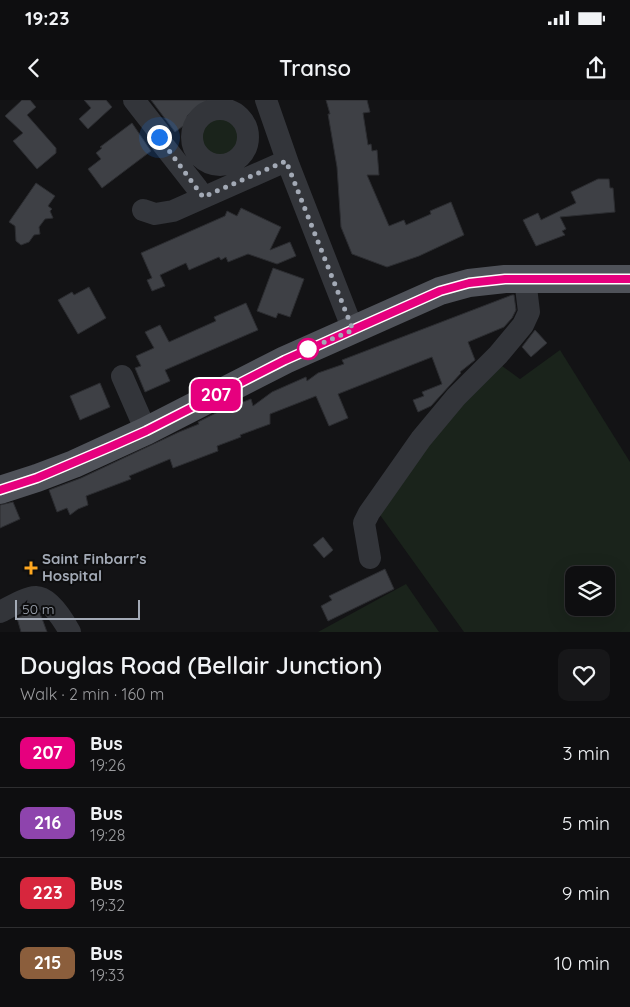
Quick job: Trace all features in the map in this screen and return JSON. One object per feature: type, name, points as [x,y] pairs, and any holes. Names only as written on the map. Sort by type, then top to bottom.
[{"type":"main road","points":[[0,490],[74,464],[146,431],[278,363],[440,291],[483,281],[630,279]]},
{"type":"street","points":[[134,100],[159,132],[199,151],[189,178]]},
{"type":"street","points":[[266,100],[286,161],[353,330]]},
{"type":"street","points":[[159,132],[161,142],[203,197]]},
{"type":"street","points":[[143,210],[155,214],[173,211],[286,161]]},
{"type":"street","points":[[370,558],[364,523],[369,513],[421,439],[456,397],[523,325],[529,312],[526,279]]},
{"type":"street","points":[[122,376],[146,431]]},
{"type":"street","points":[[0,612],[34,596],[45,599],[64,620],[70,632]]},
{"type":"shaded area","points":[[219,115],[230,117],[237,123],[240,131],[240,140],[236,149],[230,155],[222,158],[205,151],[198,142],[204,126]]},
{"type":"shaded area","points":[[560,350],[630,462],[630,632],[464,632],[375,508],[491,358],[520,379]]},
{"type":"shaded area","points":[[406,584],[439,632],[318,632]]},
{"type":"building","points":[[22,100],[30,100],[36,107],[27,115],[56,148],[56,153],[37,169],[13,141],[23,133],[5,116]]},
{"type":"building","points":[[84,100],[106,100],[112,107],[88,129],[79,119],[91,108]]},
{"type":"building","points":[[151,100],[208,100],[187,116],[190,121],[175,132]]},
{"type":"building","points":[[326,100],[367,100],[370,112],[363,113],[368,145],[371,144],[372,151],[377,150],[379,175],[367,175],[389,226],[404,220],[406,225],[431,214],[430,211],[451,202],[464,235],[419,256],[387,267],[352,254],[341,227],[337,167],[328,114],[330,114]]},
{"type":"building","points":[[132,123],[151,151],[102,188],[88,169],[101,159],[96,153],[102,148],[100,147]]},
{"type":"building","points":[[598,179],[609,179],[610,188],[613,188],[615,212],[560,217],[566,229],[562,231],[565,235],[536,246],[523,220],[538,213],[541,220],[576,203],[571,192]]},
{"type":"building","points":[[36,183],[55,196],[48,206],[52,209],[50,211],[53,218],[45,219],[39,227],[40,234],[34,235],[29,242],[21,245],[16,241],[15,226],[9,222]]},
{"type":"building","points":[[241,208],[281,227],[270,250],[290,242],[296,256],[277,264],[248,254],[228,262],[226,257],[221,260],[219,257],[189,270],[186,263],[160,275],[165,286],[152,291],[147,280],[152,278],[141,253],[225,216],[227,211],[237,216]]},
{"type":"building","points":[[273,268],[304,279],[290,317],[278,313],[276,318],[257,311]]},
{"type":"building","points":[[89,287],[106,318],[78,334],[58,300],[72,292],[74,295]]},
{"type":"building","points":[[514,295],[516,310],[512,318],[504,327],[468,342],[475,360],[460,372],[431,406],[418,412],[413,400],[424,396],[422,392],[442,384],[432,357],[338,394],[348,418],[329,426],[316,396],[270,414],[270,424],[217,446],[218,451],[173,468],[170,459],[129,476],[131,479],[86,496],[88,505],[70,515],[67,508],[57,512],[49,490],[81,478],[199,424],[198,422],[222,410],[251,399],[253,406],[272,392],[306,377],[307,381],[318,373],[344,364],[342,360]]},
{"type":"building","points":[[246,303],[258,330],[165,370],[170,381],[145,392],[135,368],[141,366],[136,356],[154,348],[145,332],[160,325],[169,342],[216,321],[214,317]]},
{"type":"building","points":[[535,330],[547,343],[531,357],[522,347]]},
{"type":"building","points":[[100,383],[110,407],[80,420],[70,396]]},
{"type":"building","points":[[13,502],[20,519],[0,528],[0,505]]},
{"type":"building","points":[[323,537],[333,550],[324,558],[313,545]]},
{"type":"building","points":[[385,569],[394,589],[328,621],[321,606],[332,600],[329,596]]},
{"type":"building","points":[[36,610],[40,613],[47,632],[21,632],[17,618]]},
{"type":"bus line","name":"207","points":[[0,490],[74,464],[146,431],[285,360],[440,291],[469,283],[505,279],[630,279]]},
{"type":"place","name":"Saint Finbarr's Hospital","points":[[31,568]]},
{"type":"route","points":[[159,137],[203,197],[286,161],[353,330],[308,349]]}]
